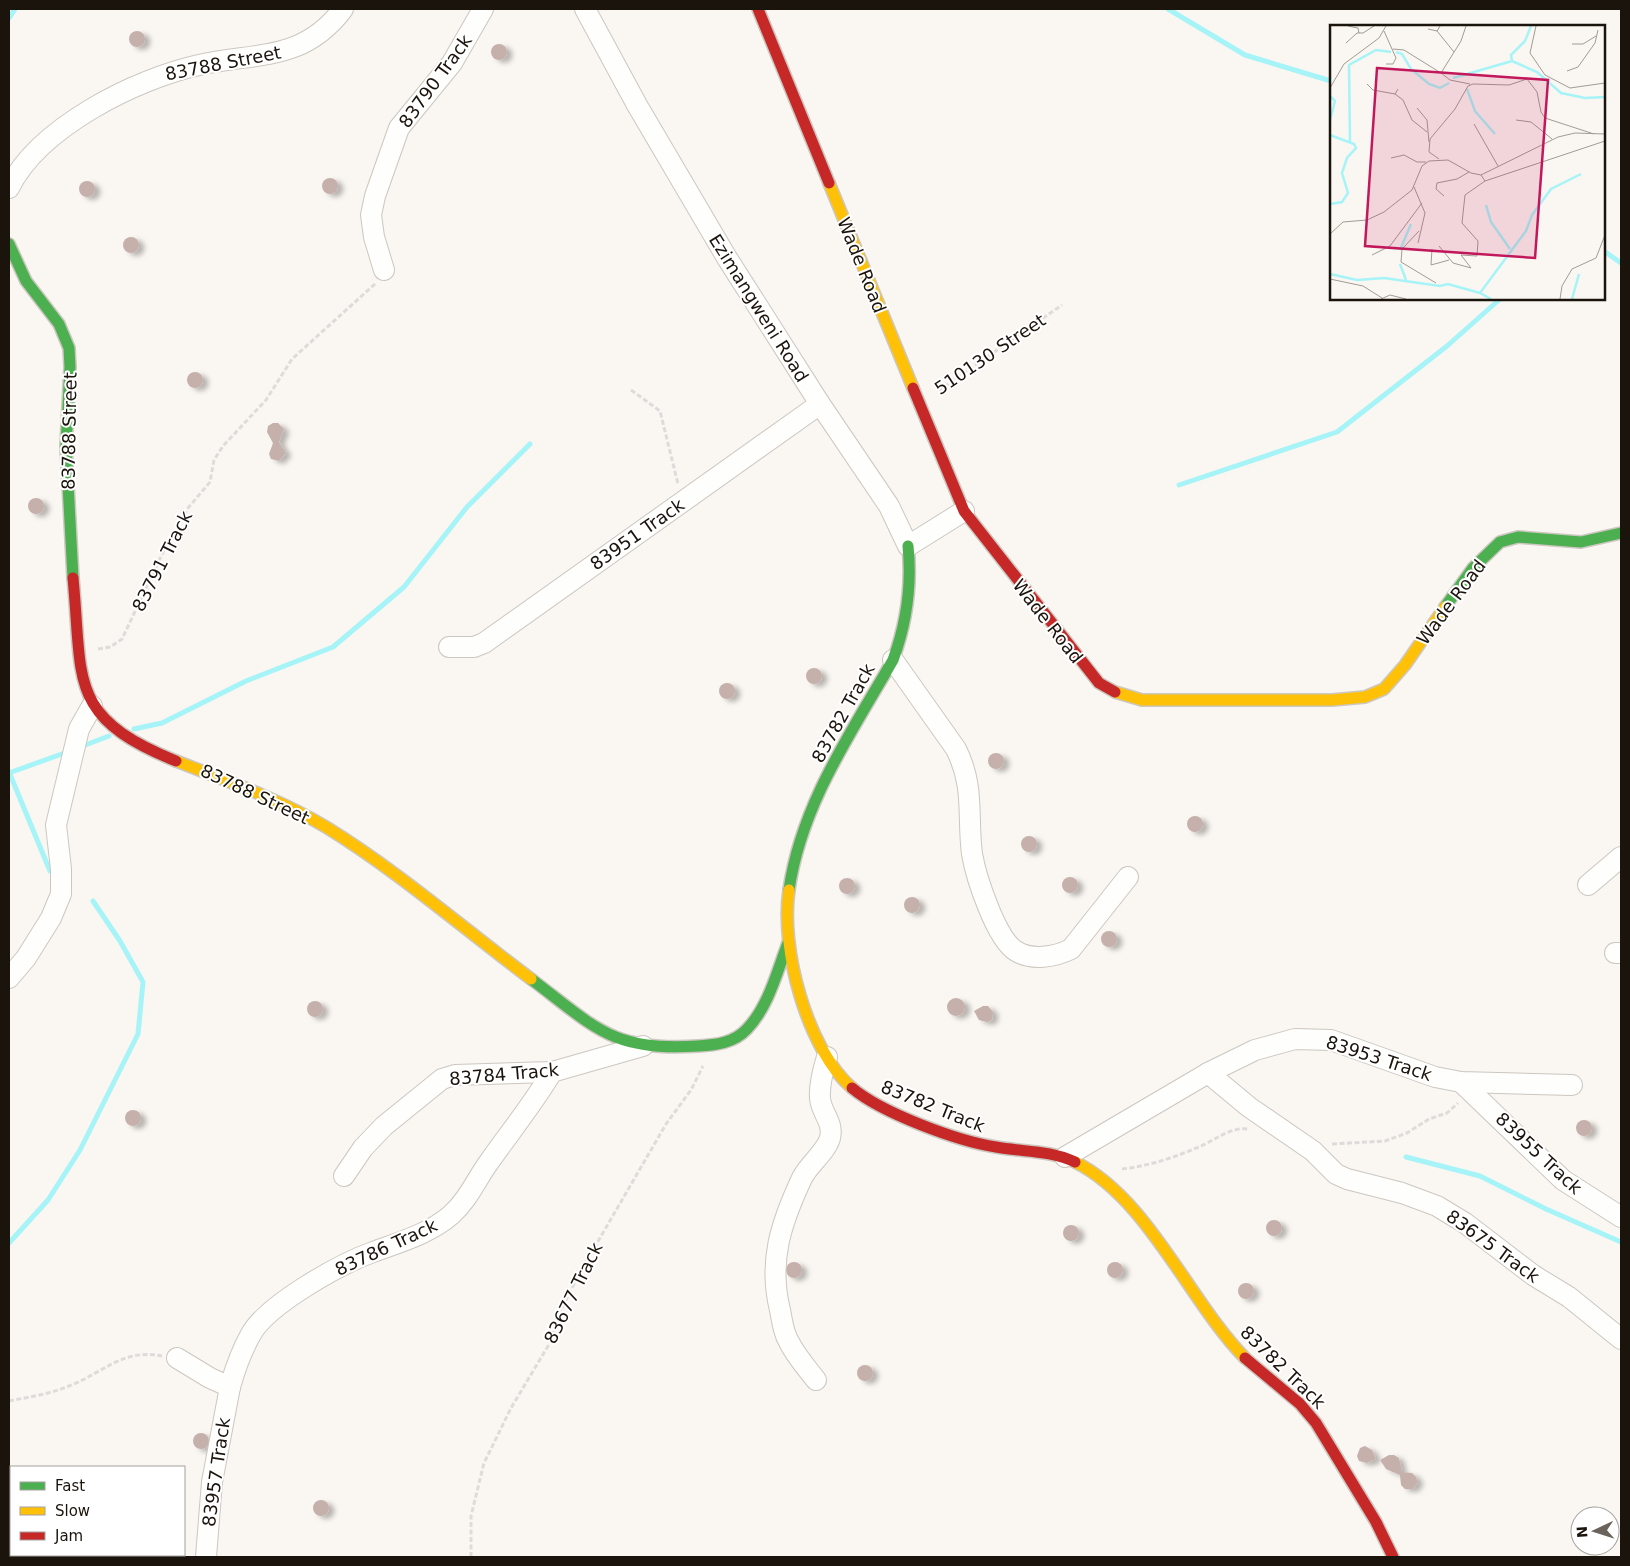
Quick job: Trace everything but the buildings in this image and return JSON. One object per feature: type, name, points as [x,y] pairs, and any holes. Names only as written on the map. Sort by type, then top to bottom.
[{"type":"street","name":"83788 Street","points":[[9,188],[24,162],[48,140],[82,115],[118,94],[168,72],[202,64],[270,56],[287,51],[312,40],[343,9]]},
{"type":"street","name":"83790 Track","points":[[384,270],[374,237],[372,215],[375,196],[396,136],[419,102],[452,64],[483,9]]},
{"type":"street","name":"Ezimangweni Road","points":[[585,9],[637,105],[727,258],[820,404],[889,506],[908,546]]},
{"type":"street","name":"Wade Road","points":[[758,9],[918,404],[964,511],[1022,589],[1099,683],[1116,693],[1142,700],[1332,700],[1365,696],[1384,689],[1405,665],[1473,568],[1500,542],[1518,537],[1581,542],[1602,540],[1621,534]]},
{"type":"street","name":"83788 Street","points":[[9,244],[31,289],[56,316],[66,336],[71,369],[66,418],[68,524],[80,653],[84,681],[92,706],[108,726],[138,744],[263,794],[325,827],[433,903],[582,1020],[618,1039],[642,1046],[715,1043],[731,1040],[746,1030],[761,1009],[788,943]]},
{"type":"street","name":"83951 Track","points":[[449,647],[474,647],[484,643],[820,404]]},
{"type":"street","points":[[908,546],[964,511]]},
{"type":"street","name":"83782 Track","points":[[908,546],[911,587],[900,641],[893,660],[812,808],[794,865],[788,895],[788,943],[810,1021],[827,1057],[850,1087],[866,1098],[961,1139],[987,1146],[1065,1157],[1092,1172],[1122,1199],[1186,1280],[1225,1337],[1253,1366],[1307,1410],[1374,1516],[1393,1557]]},
{"type":"street","points":[[893,660],[956,749],[962,762],[969,790],[972,853],[977,876],[990,911],[1003,937],[1015,951],[1030,956],[1045,957],[1059,955],[1071,949],[1128,876]]},
{"type":"street","points":[[9,978],[26,958],[51,918],[61,894],[61,869],[56,825],[79,729],[92,706]]},
{"type":"street","points":[[1588,885],[1621,857]]},
{"type":"street","points":[[9,984],[9,990]]},
{"type":"street","name":"83953 Track","points":[[1065,1157],[1125,1124],[1208,1073],[1255,1050],[1295,1038],[1316,1038],[1370,1052],[1435,1077],[1461,1082],[1572,1085]]},
{"type":"street","name":"83784 Track","points":[[344,1176],[363,1148],[384,1126],[442,1079],[455,1075],[552,1072],[642,1046]]},
{"type":"street","points":[[816,1380],[796,1355],[786,1338],[775,1290],[774,1264],[781,1230],[802,1178],[808,1165],[825,1148],[830,1139],[828,1120],[820,1100],[822,1072],[827,1057]]},
{"type":"street","name":"83786 Track","points":[[230,1387],[251,1333],[276,1308],[345,1263],[427,1231],[451,1215],[471,1194],[485,1168],[531,1106],[552,1072]]},
{"type":"street","name":"83675 Track","points":[[1208,1073],[1249,1107],[1313,1150],[1336,1174],[1347,1179],[1402,1193],[1437,1206],[1465,1223],[1533,1276],[1569,1297],[1621,1338]]},
{"type":"street","name":"83955 Track","points":[[1461,1082],[1563,1180],[1621,1217]]},
{"type":"street","points":[[177,1358],[210,1378],[230,1387]]},
{"type":"street","name":"83957 Track","points":[[206,1557],[212,1482],[230,1387]]},
{"type":"path","name":"83791 Track","points":[[80,653],[110,647],[122,639],[164,550],[188,508],[210,482],[214,460],[223,446],[266,400],[292,359],[363,296],[376,283],[384,270]]},
{"type":"path","name":"510130 Street","points":[[918,404],[1062,305]]},
{"type":"path","points":[[630,390],[660,411],[682,502]]},
{"type":"path","name":"83677 Track","points":[[471,1557],[471,1516],[484,1463],[511,1408],[551,1342],[559,1314],[578,1276],[666,1124],[691,1090],[715,1043]]},
{"type":"path","points":[[9,1401],[68,1387],[133,1354],[148,1353],[177,1358]]},
{"type":"waterway","points":[[9,18],[15,9]]},
{"type":"waterway","points":[[1168,9],[1245,55],[1330,81]]},
{"type":"waterway","points":[[1605,252],[1621,263]]},
{"type":"waterway","points":[[1179,485],[1337,432],[1447,346],[1499,300]]},
{"type":"waterway","points":[[134,729],[162,723],[246,681],[333,647],[404,587],[467,507],[530,444]]},
{"type":"waterway","points":[[80,747],[109,736]]},
{"type":"waterway","points":[[9,773],[70,751]]},
{"type":"waterway","points":[[9,772],[50,871]]},
{"type":"waterway","points":[[9,1243],[48,1200],[80,1150],[138,1034],[143,982],[120,941],[93,901]]},
{"type":"waterway","points":[[1406,1157],[1480,1176],[1546,1209],[1621,1242]]},
{"type":"traffic: fast","points":[[9,244],[26,281],[59,324],[69,348],[70,367],[66,446],[73,578]]},
{"type":"traffic: fast","points":[[1445,607],[1473,568],[1500,542],[1518,537],[1581,542],[1621,533]]},
{"type":"traffic: fast","points":[[789,890],[804,828],[816,799],[845,742],[893,660],[898,646],[909,590],[908,546]]},
{"type":"traffic: fast","points":[[531,979],[589,1023],[606,1033],[624,1040],[645,1045],[669,1047],[711,1045],[731,1040],[742,1034],[755,1020],[772,988],[788,943]]},
{"type":"traffic: slow","points":[[829,183],[913,388]]},
{"type":"traffic: slow","points":[[1115,692],[1142,700],[1332,700],[1365,697],[1384,689],[1405,665],[1445,607]]},
{"type":"traffic: slow","points":[[176,761],[271,799],[326,827],[405,881],[531,979]]},
{"type":"traffic: slow","points":[[789,890],[787,914],[789,940],[800,996],[822,1049],[836,1071],[852,1088]]},
{"type":"traffic: slow","points":[[1075,1162],[1101,1178],[1146,1225],[1225,1335],[1245,1358]]},
{"type":"traffic: jam","points":[[758,9],[829,183]]},
{"type":"traffic: jam","points":[[913,388],[964,511],[1099,683],[1115,692]]},
{"type":"traffic: jam","points":[[73,578],[81,670],[87,692],[98,711],[115,728],[141,745],[176,761]]},
{"type":"traffic: jam","points":[[852,1088],[900,1116],[961,1139],[1006,1149],[1056,1155],[1075,1162]]},
{"type":"traffic: jam","points":[[1245,1358],[1300,1404],[1316,1423],[1376,1522],[1393,1557]]}]
